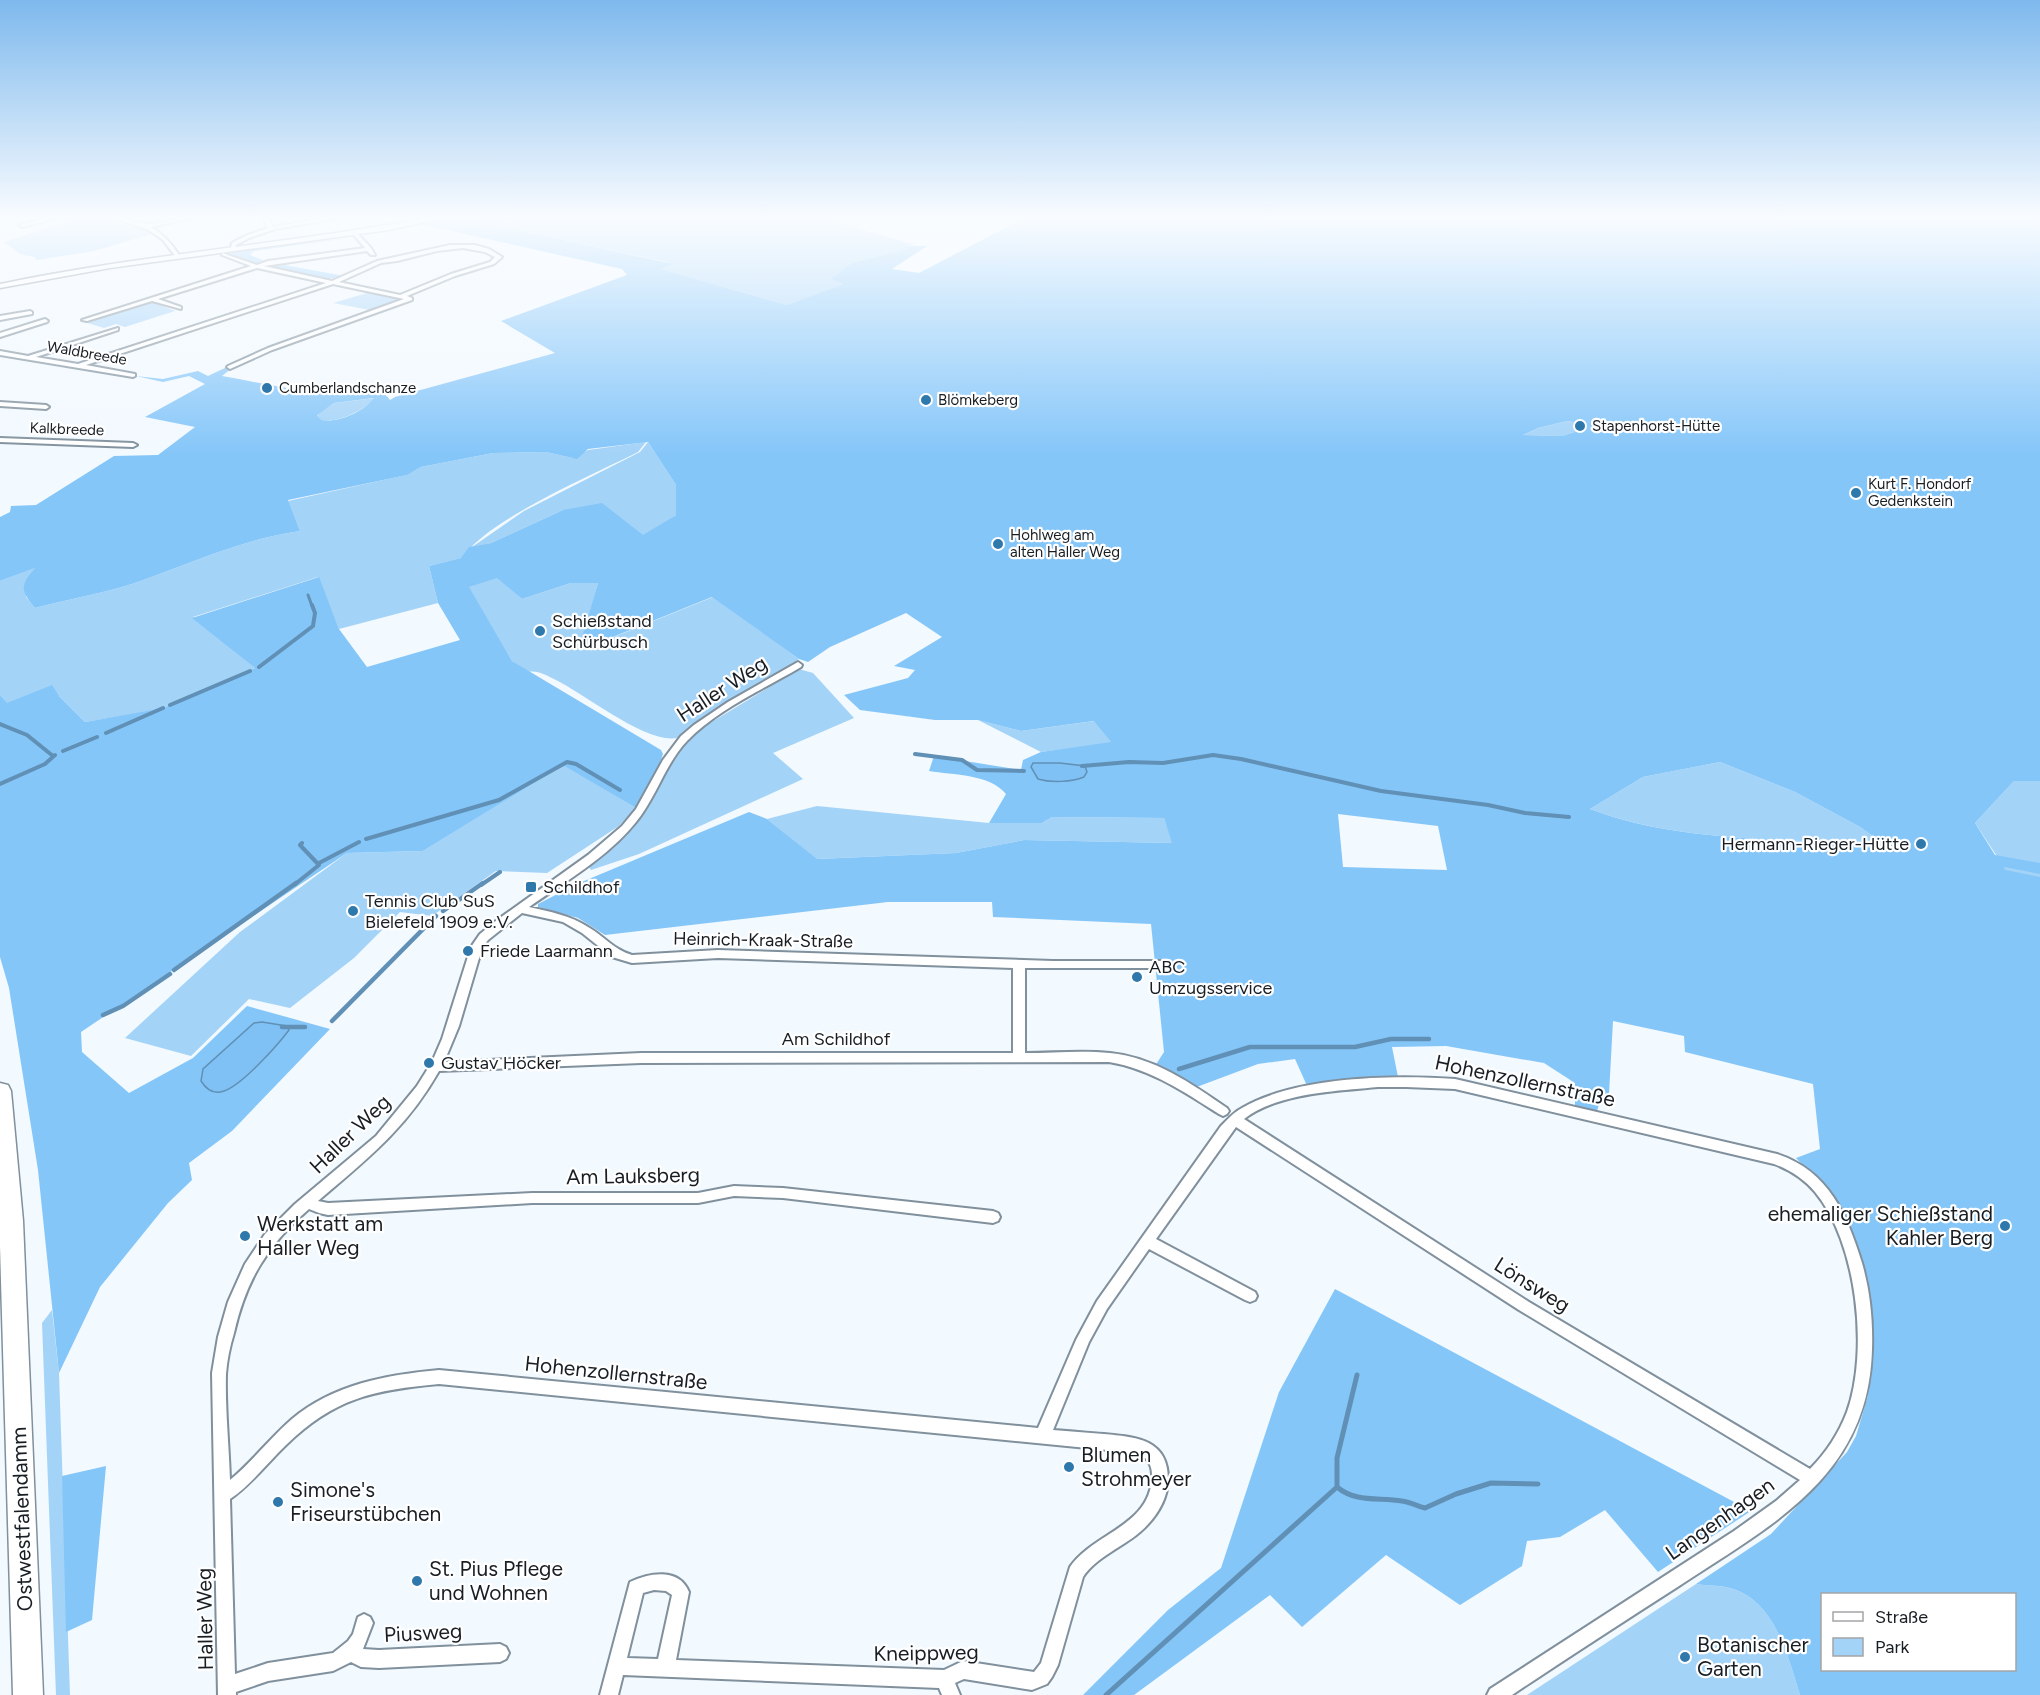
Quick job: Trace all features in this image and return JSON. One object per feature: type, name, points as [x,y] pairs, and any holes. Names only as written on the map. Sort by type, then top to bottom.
[{"type":"highway","name":"Ostwestfalendamm","points":[[0,1091],[11,1221],[28,1695]]},
{"type":"street","points":[[85,320],[161,296]]},
{"type":"street","points":[[78,366],[291,296]]},
{"type":"street","points":[[230,367],[270,349],[410,301],[402,296]]},
{"type":"street","points":[[152,299],[179,308]]},
{"type":"street","points":[[0,318],[30,312]]},
{"type":"street","points":[[0,335],[45,321]]},
{"type":"street","points":[[30,357],[116,329]]},
{"type":"street","name":"Waldbreede","points":[[0,353],[133,375]]},
{"type":"street","points":[[2,406],[46,407]]},
{"type":"street","name":"Kalkbreede","points":[[0,440],[133,445]]},
{"type":"street","name":"Haller Weg","points":[[227,1691],[224,1494],[218,1396],[219,1373],[226,1332],[242,1287],[260,1251],[285,1223],[382,1138],[413,1100],[435,1067],[444,1048],[481,940],[520,909],[577,870],[627,826],[652,792],[674,750],[693,730],[798,665]]},
{"type":"street","name":"Heinrich-Kraak-Straße","points":[[520,909],[566,919],[586,930],[616,954],[632,958],[718,954],[1019,963],[1161,964]]},
{"type":"street","points":[[1019,963],[1019,1057]]},
{"type":"street","name":"Am Schildhof","points":[[435,1067],[641,1058],[1109,1057],[1134,1062],[1167,1076],[1229,1115]]},
{"type":"street","name":"Hohenzollernstraße","points":[[1043,1436],[1092,1322],[1229,1115],[1290,1095],[1362,1084],[1400,1081],[1436,1082],[1503,1094],[1777,1159],[1800,1168],[1810,1176]]},
{"type":"street","name":"Lönsweg","points":[[1229,1115],[1524,1306],[1811,1478]]},
{"type":"street","name":"Langenhagen","points":[[1496,1695],[1759,1524],[1811,1478],[1837,1450],[1847,1432],[1856,1404],[1866,1354],[1863,1297],[1850,1246],[1821,1187],[1810,1176]]},
{"type":"street","name":"Am Lauksberg","points":[[309,1202],[319,1208],[328,1209],[532,1198],[698,1198],[734,1191],[783,1193],[993,1217]]},
{"type":"street","points":[[1147,1241],[1250,1296]]},
{"type":"street","name":"Hohenzollernstraße","points":[[224,1494],[253,1471],[298,1422],[325,1403],[350,1391],[380,1384],[439,1377],[1133,1444],[1146,1448],[1155,1456],[1161,1480],[1149,1513],[1140,1521]]},
{"type":"street","name":"Kneippweg","points":[[616,1666],[948,1687],[963,1670],[1032,1681],[1045,1674],[1049,1665],[1076,1572],[1090,1558],[1140,1521]]},
{"type":"street","points":[[609,1695],[636,1588],[652,1582],[670,1583],[677,1586],[681,1592],[665,1669]]},
{"type":"street","name":"Piusweg","points":[[364,1623],[361,1637],[350,1653],[361,1658],[500,1653]]},
{"type":"street","points":[[227,1691],[268,1672],[333,1662],[350,1653]]},
{"type":"green space","points":[[357,296],[391,296],[404,300],[375,311],[333,303]]},
{"type":"green space","points":[[755,296],[812,296],[787,305]]},
{"type":"green space","points":[[150,301],[175,311],[125,327],[116,324],[104,328],[84,322]]},
{"type":"green space","points":[[376,398],[357,411],[336,420],[320,420],[317,414],[334,403]]},
{"type":"green space","points":[[1567,421],[1580,423],[1587,428],[1562,436],[1523,435],[1538,428]]},
{"type":"green space","points":[[646,442],[638,452],[517,513],[475,543],[462,558],[429,566],[438,603],[339,629],[318,577],[193,617],[255,668],[164,709],[85,722],[59,696],[7,704],[0,695],[0,581],[37,567],[26,597],[35,608],[125,586],[218,552],[300,531],[288,501],[406,475],[421,467],[493,453],[546,452],[573,458],[588,450]]},
{"type":"green space","points":[[648,442],[676,485],[676,515],[643,536],[563,510],[491,543],[472,547],[524,511],[640,452]]},
{"type":"green space","points":[[497,577],[522,599],[571,583],[598,583],[579,651],[713,597],[799,659],[677,738],[664,738],[633,726],[554,679],[538,672],[528,672],[512,661],[468,587]]},
{"type":"green space","points":[[799,669],[813,673],[854,718],[773,753],[803,779],[639,854],[591,870],[589,867],[592,863],[631,827],[645,810],[679,750],[697,731]]},
{"type":"green space","points":[[978,720],[1021,731],[1095,721],[1112,743],[1041,752]]},
{"type":"green space","points":[[1720,762],[1795,792],[1860,827],[1890,848],[1697,834],[1625,820],[1590,809],[1643,777]]},
{"type":"green space","name":"Tennis Club SuS Bielefeld 1909 e.V.","points":[[563,764],[636,808],[619,826],[547,873],[496,871],[432,916],[400,912],[354,958],[290,1008],[249,999],[191,1056],[125,1038],[240,932],[347,853],[423,851]]},
{"type":"green space","points":[[2014,781],[2040,781],[2040,891],[2008,873],[1975,823]]},
{"type":"green space","points":[[817,806],[989,823],[1042,823],[1052,817],[1164,818],[1173,843],[1024,840],[956,853],[816,859],[767,819]]},
{"type":"green space","points":[[52,1310],[59,1373],[70,1695],[56,1695],[42,1323]]},
{"type":"green space","name":"Botanischer Garten","points":[[1696,1584],[1733,1589],[1748,1596],[1760,1606],[1770,1619],[1785,1648],[1800,1695],[1527,1695]]},
{"type":"shaded area","points":[[569,296],[756,296],[787,305],[811,296],[2040,296],[2040,781],[2014,781],[1975,823],[1995,855],[2040,863],[2040,874],[2004,867],[2006,870],[2040,877],[2040,1695],[1800,1695],[1785,1648],[1770,1619],[1760,1606],[1748,1596],[1733,1589],[1696,1584],[1771,1534],[1847,1452],[1856,1436],[1867,1399],[1873,1361],[1870,1299],[1861,1263],[1828,1192],[1796,1158],[1820,1149],[1813,1084],[1685,1052],[1684,1036],[1613,1021],[1609,1094],[1602,1095],[1597,1111],[1575,1106],[1575,1083],[1544,1063],[1446,1046],[1392,1047],[1398,1077],[1308,1088],[1295,1059],[1258,1064],[1194,1088],[1155,1066],[1164,1052],[1151,924],[993,917],[992,902],[888,902],[605,935],[578,918],[538,907],[538,904],[577,884],[749,812],[767,819],[817,859],[956,853],[1024,840],[1172,843],[1164,818],[1052,817],[1042,823],[989,823],[1006,794],[999,787],[981,779],[929,771],[934,756],[1021,770],[1023,760],[1041,752],[1111,742],[1094,721],[1021,731],[978,720],[935,720],[860,710],[844,695],[908,678],[915,670],[894,666],[942,637],[906,613],[830,647],[808,662],[799,659],[712,597],[578,651],[598,583],[571,583],[522,599],[497,578],[469,587],[512,661],[661,750],[663,754],[655,776],[636,808],[563,765],[423,851],[347,853],[81,1032],[82,1052],[129,1093],[193,1058],[247,1006],[330,1029],[232,1131],[189,1163],[192,1180],[168,1203],[100,1287],[59,1373],[38,1170],[9,988],[0,957],[0,695],[7,703],[52,685],[59,696],[85,722],[164,708],[255,668],[192,618],[319,577],[339,629],[367,667],[460,640],[438,603],[429,566],[461,558],[469,547],[491,543],[563,510],[602,503],[643,535],[676,515],[676,485],[648,442],[588,449],[577,459],[546,452],[493,453],[421,467],[407,475],[288,500],[300,531],[218,552],[138,582],[35,608],[26,596],[24,587],[35,568],[0,581],[0,517],[10,512],[11,506],[36,505],[114,456],[158,455],[195,427],[145,417],[205,384],[189,376],[163,382],[136,376],[163,379],[198,371],[208,376],[227,367],[232,368],[222,376],[312,391],[342,393],[374,391],[386,395],[390,400],[555,353],[501,321]],"holes":[[[374,398],[364,408],[343,418],[321,420],[317,415],[334,403]],[[1567,421],[1580,423],[1587,428],[1562,436],[1523,435],[1538,428]],[[1720,762],[1795,792],[1860,827],[1890,848],[1697,834],[1625,820],[1590,809],[1643,777]],[[1338,814],[1438,826],[1447,870],[1343,867]]]},
{"type":"shaded area","points":[[1033,763],[1085,766],[1087,772],[1084,777],[1074,780],[1043,780],[1038,779],[1031,767]]},
{"type":"shaded area","points":[[254,1023],[287,1026],[289,1030],[268,1055],[240,1081],[220,1092],[208,1089],[201,1081],[203,1069]]},
{"type":"shaded area","points":[[1335,1289],[1751,1511],[1658,1572],[1605,1510],[1560,1537],[1527,1541],[1522,1566],[1460,1605],[1386,1555],[1302,1627],[1270,1595],[1134,1695],[1083,1695],[1168,1610],[1221,1568],[1279,1392]]},
{"type":"shaded area","points":[[106,1466],[92,1620],[66,1632],[62,1476]]},
{"type":"waterway","points":[[308,595],[312,606]]},
{"type":"waterway","points":[[259,667],[313,626],[315,613],[312,605]]},
{"type":"waterway","points":[[170,705],[250,671]]},
{"type":"waterway","points":[[106,733],[163,708]]},
{"type":"waterway","points":[[0,724],[27,735],[53,756]]},
{"type":"waterway","points":[[63,751],[97,737]]},
{"type":"waterway","points":[[915,754],[962,760],[977,770],[1024,771]]},
{"type":"waterway","points":[[0,784],[45,764],[55,755]]},
{"type":"waterway","points":[[1082,766],[1129,762],[1163,763],[1213,755],[1241,759],[1381,791],[1488,805],[1525,813],[1569,817]]},
{"type":"waterway","points":[[366,839],[499,800],[567,762],[576,764],[620,790]]},
{"type":"waterway","points":[[319,863],[359,842]]},
{"type":"waterway","points":[[294,885],[319,865],[300,845],[302,843]]},
{"type":"waterway","points":[[481,885],[500,872]]},
{"type":"waterway","points":[[174,970],[296,883]]},
{"type":"waterway","points":[[443,911],[483,883]]},
{"type":"waterway","points":[[332,1021],[436,916]]},
{"type":"waterway","points":[[103,1015],[123,1006],[170,974]]},
{"type":"waterway","points":[[282,1027],[305,1027]]},
{"type":"waterway","points":[[1179,1069],[1250,1047],[1355,1047],[1391,1039],[1429,1039]]},
{"type":"waterway","points":[[1337,1487],[1337,1458],[1357,1375]]},
{"type":"waterway","points":[[1337,1487],[1344,1492],[1368,1499],[1393,1500],[1425,1508],[1456,1494],[1491,1483],[1538,1484]]},
{"type":"waterway","points":[[1106,1695],[1337,1487]]},
{"type":"place","name":"Cumberlandschanze","points":[[267,388]]},
{"type":"place","name":"Blömkeberg","points":[[926,400]]},
{"type":"place","name":"Stapenhorst-Hütte","points":[[1580,426]]},
{"type":"place","name":"Kurt F. Hondorf Gedenkstein","points":[[1856,493]]},
{"type":"place","name":"Hohlweg am alten Haller Weg","points":[[998,544]]},
{"type":"place","name":"Schießstand Schürbusch","points":[[540,631]]},
{"type":"place","name":"Hermann-Rieger-Hütte","points":[[1921,844]]},
{"type":"place","name":"Schildhof","points":[[531,887]]},
{"type":"place","name":"Tennis Club SuS Bielefeld 1909 e.V.","points":[[353,911]]},
{"type":"place","name":"Friede Laarmann","points":[[468,951]]},
{"type":"place","name":"ABC Umzugsservice","points":[[1137,977]]},
{"type":"place","name":"Gustav Höcker","points":[[429,1063]]},
{"type":"place","name":"ehemaliger Schießstand Kahler Berg","points":[[2005,1226]]},
{"type":"place","name":"Werkstatt am Haller Weg","points":[[245,1236]]},
{"type":"place","name":"Blumen Strohmeyer","points":[[1069,1467]]},
{"type":"place","name":"Simone's Friseurstübchen","points":[[278,1502]]},
{"type":"place","name":"St. Pius Pflege und Wohnen","points":[[417,1581]]},
{"type":"place","name":"Botanischer Garten","points":[[1685,1657]]}]
